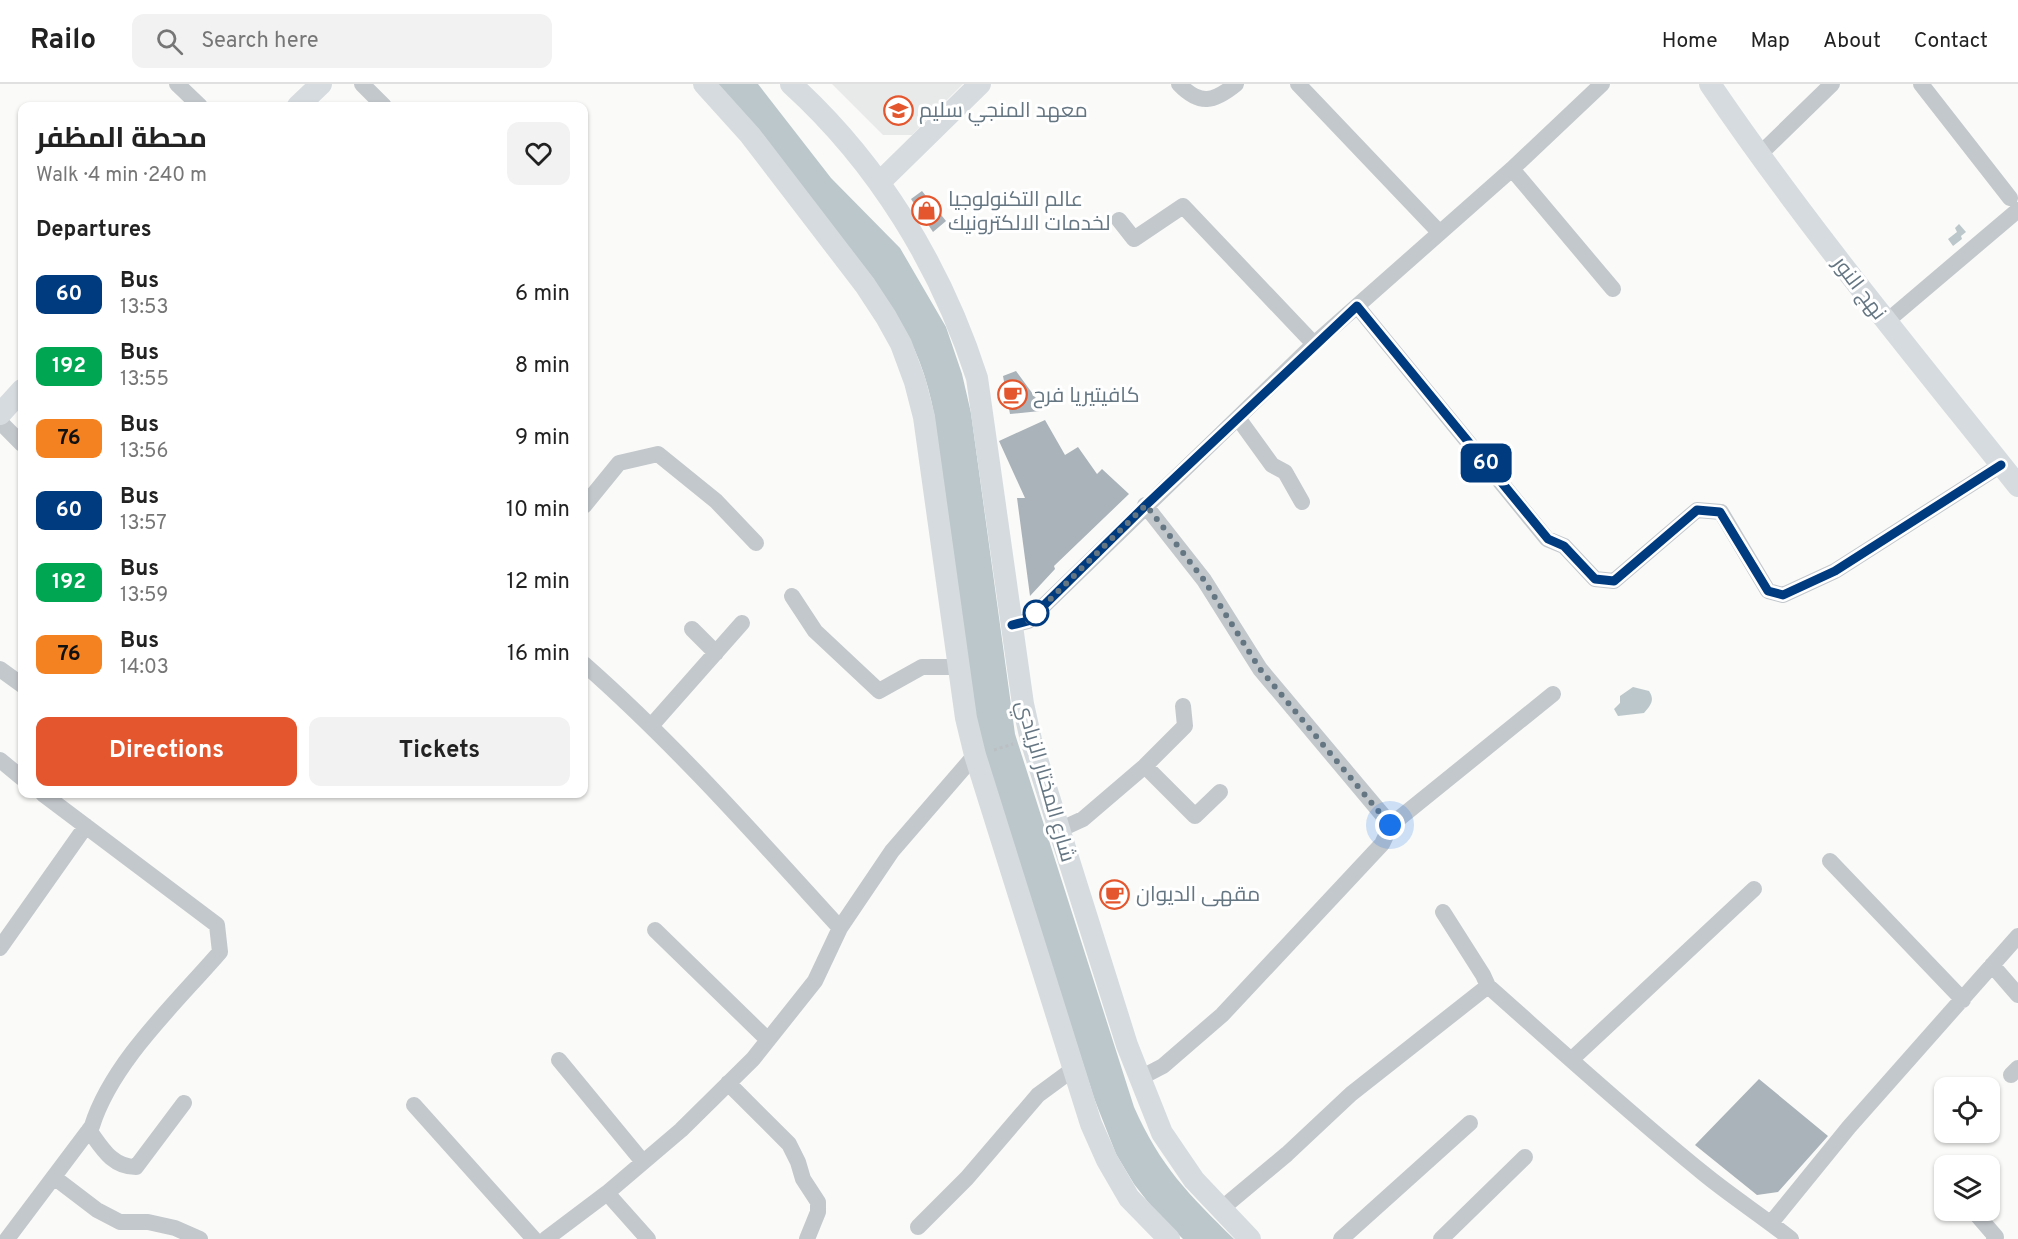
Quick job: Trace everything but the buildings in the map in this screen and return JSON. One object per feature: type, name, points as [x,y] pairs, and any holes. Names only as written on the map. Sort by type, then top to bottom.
[{"type":"street","points":[[177,84],[196,102]]},
{"type":"street","points":[[302,102],[321,84]]},
{"type":"street","points":[[362,84],[380,102]]},
{"type":"street","points":[[704,84],[750,135],[865,285],[901,344],[915,382],[924,417],[959,667],[975,755],[1072,1070],[1091,1124],[1129,1197],[1169,1239]]},
{"type":"street","name":"شارع المختار الزيادي","points":[[791,84],[880,182],[901,212],[948,305],[977,378],[1012,625],[1031,740],[1059,830],[1140,1078],[1162,1133],[1175,1156],[1220,1210],[1250,1239]]},
{"type":"street","points":[[880,182],[980,84]]},
{"type":"street","points":[[1179,84],[1189,94],[1202,99],[1218,98],[1236,84]]},
{"type":"street","points":[[1298,84],[1439,232]]},
{"type":"street","points":[[1012,625],[1028,621],[1314,344],[1512,169],[1602,84]]},
{"type":"street","name":"نهج النور","points":[[1710,84],[1759,155],[1886,322],[2018,486]]},
{"type":"street","points":[[1759,155],[1832,84]]},
{"type":"street","points":[[1886,322],[2014,204],[1921,84]]},
{"type":"street","points":[[1512,169],[1613,289]]},
{"type":"street","points":[[1119,220],[1134,239],[1182,206],[1314,344]]},
{"type":"street","points":[[1357,306],[1548,539],[1564,546],[1595,579],[1614,581],[1697,510],[1720,512],[1768,591],[1783,595],[1835,571],[2001,465]]},
{"type":"street","points":[[0,414],[18,394]]},
{"type":"street","points":[[1238,418],[1272,465],[1285,472],[1302,502]]},
{"type":"street","points":[[0,422],[18,440]]},
{"type":"street","points":[[588,501],[619,463],[658,454],[716,501],[756,543]]},
{"type":"street","points":[[1146,505],[1204,580],[1260,669],[1390,825]]},
{"type":"street","points":[[792,596],[815,631],[879,691],[922,668],[959,667]]},
{"type":"street","points":[[651,726],[742,623]]},
{"type":"street","points":[[692,629],[716,653]]},
{"type":"street","points":[[588,668],[651,726],[739,816],[840,928]]},
{"type":"street","points":[[0,669],[18,682]]},
{"type":"street","points":[[1140,1078],[1163,1066],[1222,1015],[1382,844],[1390,825],[1553,694]]},
{"type":"street","points":[[1059,830],[1083,819],[1145,766],[1185,726],[1183,706]]},
{"type":"street","points":[[546,1239],[607,1193],[643,1162],[729,1083],[768,1040],[815,981],[840,928],[892,851],[975,755]]},
{"type":"street","points":[[0,760],[18,775]]},
{"type":"street","points":[[1145,766],[1195,816],[1220,792]]},
{"type":"street","points":[[7,1239],[89,1130],[99,1104],[130,1056],[220,952],[217,925],[48,798]]},
{"type":"street","points":[[0,948],[86,826]]},
{"type":"street","points":[[1830,861],[1962,1000]]},
{"type":"street","points":[[1572,1059],[1754,889]]},
{"type":"street","points":[[1443,912],[1488,986],[1556,1050],[1572,1059],[1706,1175],[1781,1233],[1849,1127],[2018,936]]},
{"type":"street","points":[[655,930],[768,1040]]},
{"type":"street","points":[[1992,965],[2018,995]]},
{"type":"street","points":[[1220,1210],[1351,1094],[1488,986]]},
{"type":"street","points":[[560,1060],[643,1162]]},
{"type":"street","points":[[918,1227],[967,1178],[1038,1095],[1072,1070]]},
{"type":"street","points":[[729,1083],[793,1151],[803,1179],[818,1202],[818,1212],[807,1239]]},
{"type":"street","points":[[89,1130],[106,1154],[123,1167],[136,1167],[184,1103]]},
{"type":"street","points":[[414,1105],[534,1239]]},
{"type":"street","points":[[1341,1239],[1470,1123]]},
{"type":"street","points":[[1441,1239],[1525,1157]]},
{"type":"street","points":[[54,1178],[97,1210],[120,1222],[148,1222],[200,1239]]},
{"type":"street","points":[[607,1193],[648,1239]]},
{"type":"street","points":[[1982,1221],[1996,1237],[1994,1239]]},
{"type":"path","points":[[975,755],[1031,740]]},
{"type":"shaded area","points":[[716,84],[758,84],[831,178],[900,248],[946,327],[962,374],[971,413],[1015,734],[1134,1107],[1154,1146],[1177,1179],[1234,1239],[1183,1239],[1155,1211],[1134,1184],[1116,1154],[1094,1098],[988,769],[975,716],[934,414],[919,361],[895,313]]},
{"type":"shaded area","name":"معهد المنجي سليم","points":[[832,84],[963,84],[912,135],[883,135]]},
{"type":"shaded area","points":[[1959,224],[1966,232],[1961,236],[1962,239],[1953,246],[1948,239],[1957,232],[1955,228]]},
{"type":"shaded area","points":[[1633,687],[1649,691],[1652,697],[1650,705],[1644,713],[1618,716],[1614,709],[1620,703],[1620,696]]},
{"type":"bus line","name":"60","points":[[1012,625],[1028,621],[1314,344],[1357,306],[1548,539],[1564,546],[1595,579],[1614,581],[1697,510],[1720,512],[1768,591],[1783,595],[1835,571],[2001,465]]},
{"type":"place","name":"معهد المنجي سليم","points":[[898,110]]},
{"type":"place","name":"عالم التكنولوجيا لخدمات الالكترونيك","points":[[927,211]]},
{"type":"place","name":"كافيتيريا فرح","points":[[1012,395]]},
{"type":"place","name":"مقهى الديوان","points":[[1115,894]]},
{"type":"route","points":[[1036,613],[1028,621],[1146,505],[1204,580],[1260,669],[1390,825]]}]
